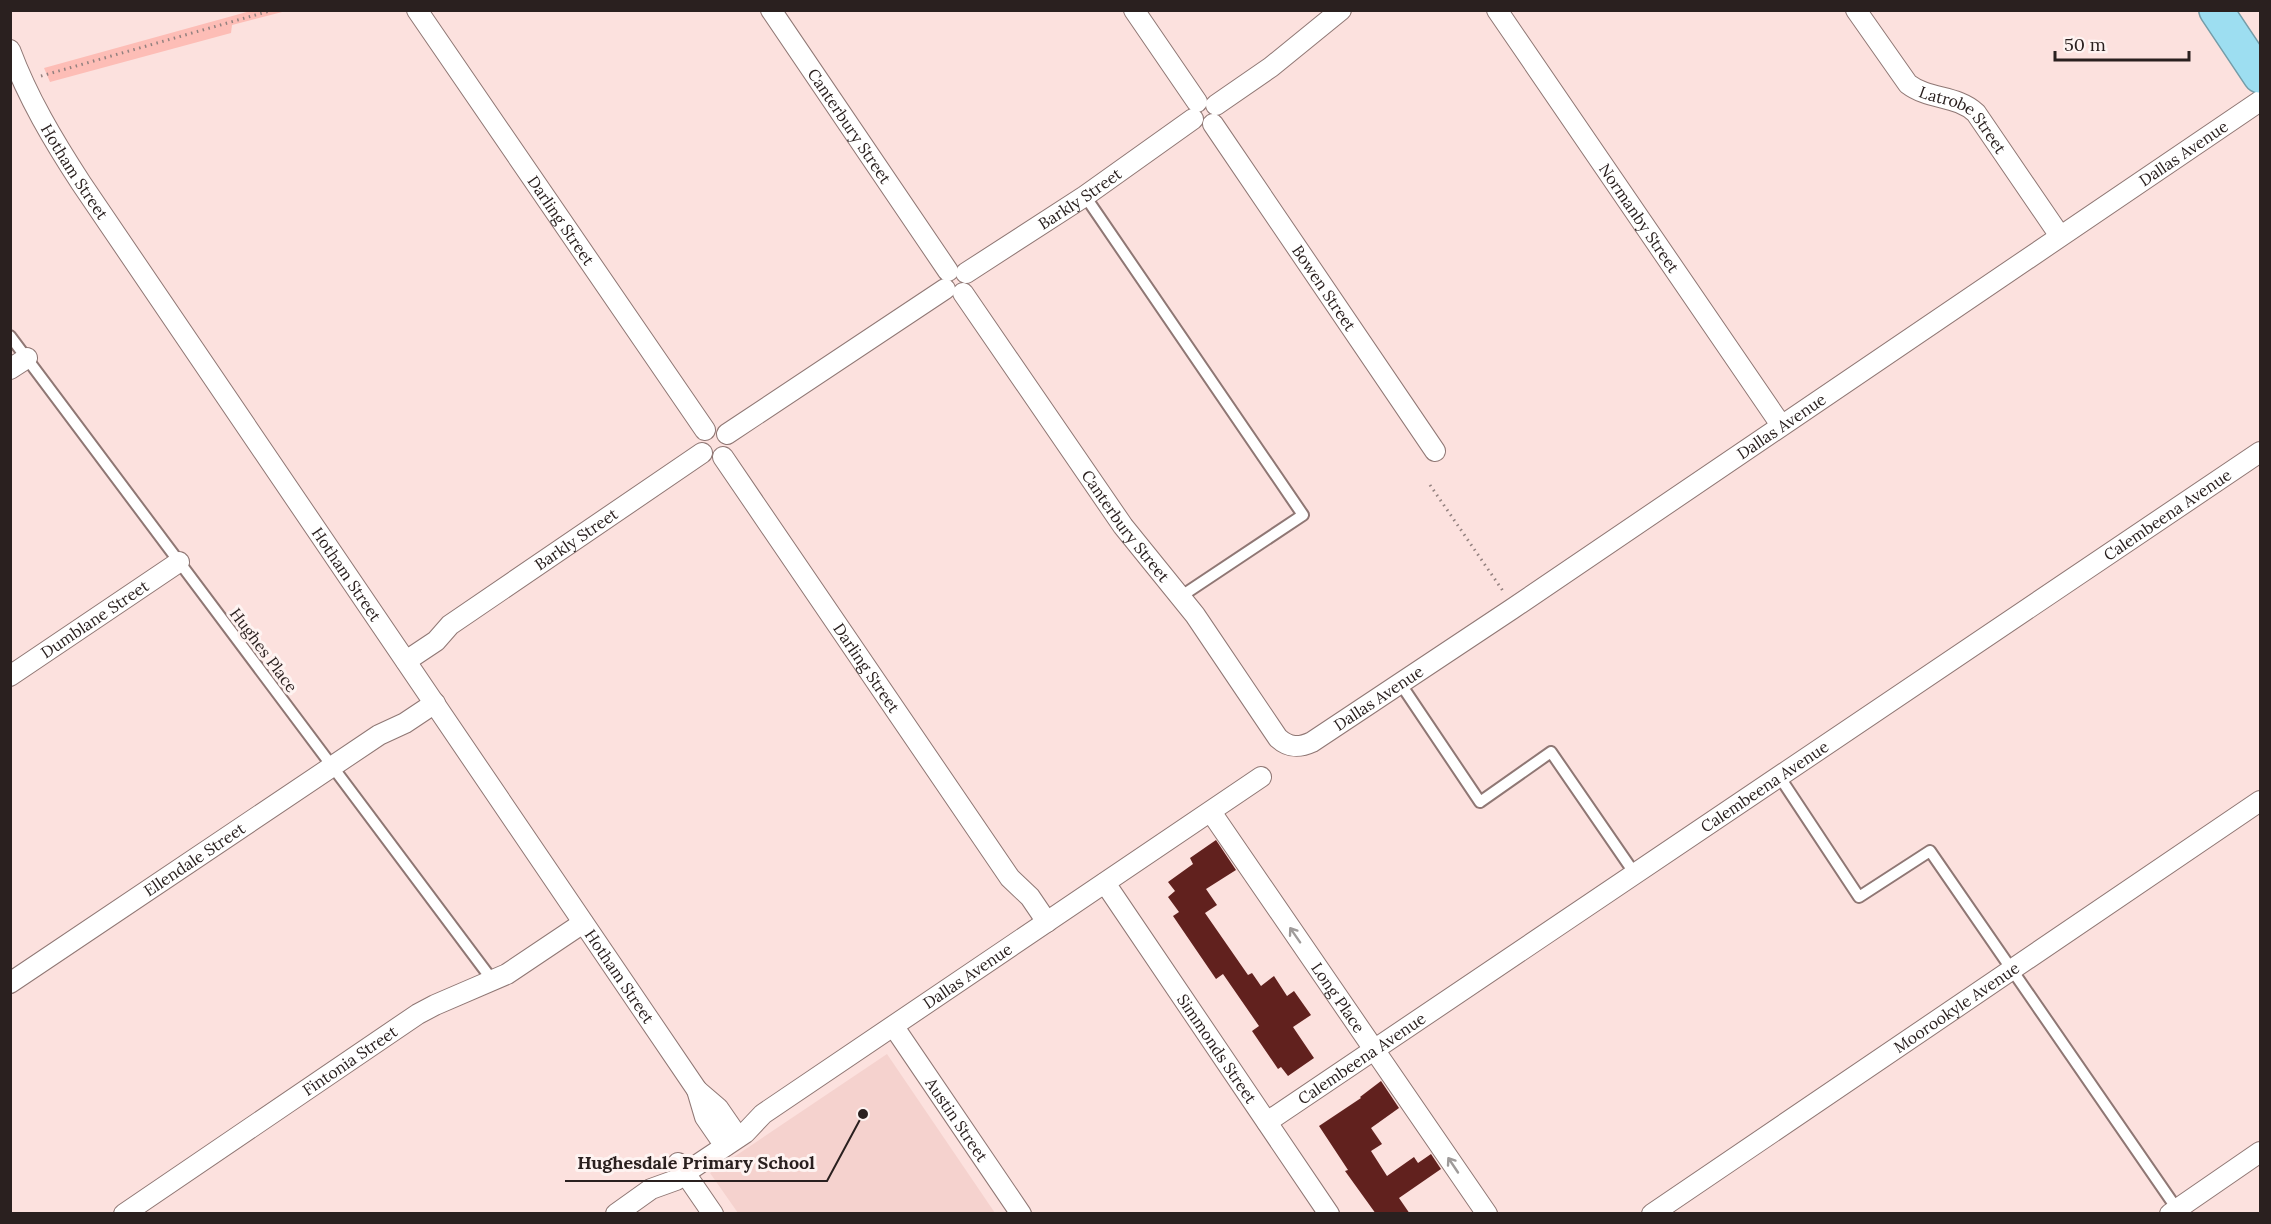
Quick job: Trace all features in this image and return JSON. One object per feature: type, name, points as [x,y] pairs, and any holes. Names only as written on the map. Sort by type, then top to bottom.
[{"type":"highway","points":[[2216,10],[2260,76]]},
{"type":"street","name":"Darling Street","points":[[417,10],[705,430]]},
{"type":"street","name":"Canterbury Street","points":[[771,10],[1123,526],[1195,615],[1278,738],[1286,745],[1298,746]]},
{"type":"street","name":"Bowen Street","points":[[1134,10],[1435,451]]},
{"type":"street","name":"Barkly Street","points":[[727,434],[1085,196],[1271,67],[1341,10]]},
{"type":"street","name":"Normanby Street","points":[[1497,10],[1782,425]]},
{"type":"street","name":"Latrobe Street","points":[[1856,10],[1908,84],[1920,92],[1961,103],[1976,113],[2060,236]]},
{"type":"street","name":"Hotham Street","points":[[10,50],[21,80],[37,112],[68,164],[697,1090],[718,1108],[728,1136]]},
{"type":"street","name":"Dallas Avenue","points":[[1298,746],[1312,742],[1512,609],[2260,101]]},
{"type":"street","points":[[714,427],[727,434],[730,439],[729,449],[723,457],[709,459],[702,453],[698,444],[705,430],[714,427]]},
{"type":"street","name":"Calembeena Avenue","points":[[1267,1122],[2260,452]]},
{"type":"street","name":"Barkly Street","points":[[403,656],[430,631],[450,625],[702,453]]},
{"type":"street","name":"Darling Street","points":[[723,457],[1010,878],[1021,904],[1042,926]]},
{"type":"street","name":"Dumblane Street","points":[[10,676],[179,562]]},
{"type":"street","name":"Ellendale Street","points":[[10,983],[379,735],[399,714],[432,698]]},
{"type":"street","name":"Dallas Avenue","points":[[616,1214],[651,1189],[669,1169],[682,1168],[1261,777]]},
{"type":"street","name":"Moorookyle Avenue","points":[[1652,1214],[2260,801]]},
{"type":"street","name":"Long Place","points":[[1211,812],[1486,1214]]},
{"type":"street","name":"Simmonds Street","points":[[1105,883],[1329,1214]]},
{"type":"street","name":"Fintonia Street","points":[[124,1214],[418,1014],[493,981],[583,923]]},
{"type":"street","name":"Austin Street","points":[[894,1027],[1021,1214]]},
{"type":"street","points":[[2174,1211],[2260,1152]]},
{"type":"street","points":[[682,1168],[713,1214]]},
{"type":"lane","points":[[1085,196],[1303,515],[1180,597]]},
{"type":"lane","name":"Hughes Place","points":[[10,336],[19,363],[179,562],[493,981]]},
{"type":"lane","points":[[1400,683],[1480,802],[1551,752],[1635,874]]},
{"type":"lane","points":[[1779,777],[1860,897],[1930,851],[2174,1211]]},
{"type":"path","points":[[21,80],[273,10]]},
{"type":"path","points":[[1430,485],[1503,591]]},
{"type":"shaded area","points":[[254,10],[286,11],[232,25],[231,33],[50,82],[44,68]]},
{"type":"shaded area","points":[[887,1054],[995,1213],[738,1213],[710,1173]]},
{"type":"building","points":[[1216,840],[1236,870],[1206,889],[1217,905],[1205,913],[1248,975],[1252,973],[1261,986],[1274,976],[1287,996],[1294,991],[1311,1015],[1293,1027],[1314,1058],[1288,1076],[1281,1067],[1278,1069],[1252,1031],[1259,1026],[1223,974],[1216,979],[1173,916],[1179,912],[1168,897],[1175,891],[1168,882],[1193,864],[1190,858]]},
{"type":"building","points":[[1381,1081],[1399,1108],[1371,1128],[1382,1144],[1371,1151],[1387,1176],[1414,1157],[1418,1163],[1431,1154],[1441,1169],[1399,1198],[1410,1214],[1376,1214],[1345,1171],[1348,1170],[1319,1126],[1361,1098]]},
{"type":"place","name":"Hughesdale Primary School","points":[[863,1114]]}]
